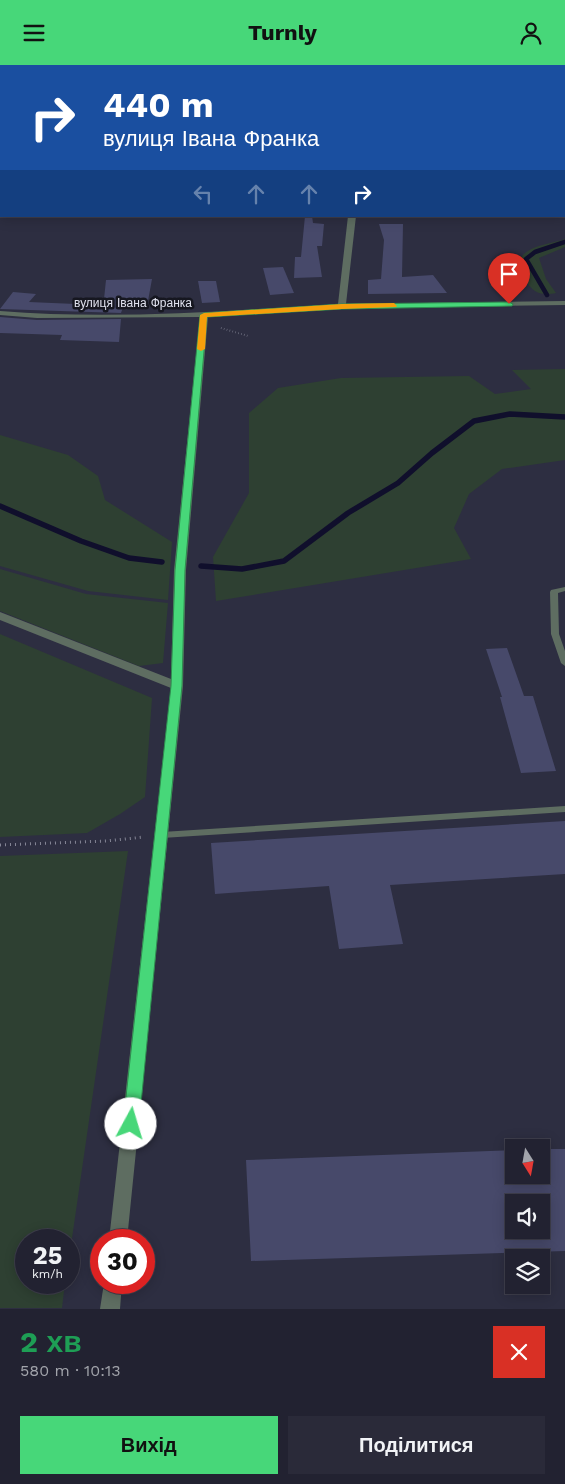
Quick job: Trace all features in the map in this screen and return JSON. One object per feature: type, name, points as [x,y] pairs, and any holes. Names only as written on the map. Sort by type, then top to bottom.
[{"type":"street","points":[[342,306],[352,217]]},
{"type":"street","name":"вулиця Івана Франка","points":[[0,313],[37,316],[204,320],[342,306],[565,303]]},
{"type":"street","points":[[119,1229],[177,686],[180,570],[204,320]]},
{"type":"street","points":[[0,616],[177,686]]},
{"type":"street","points":[[110,1309],[112,1294]]},
{"type":"lane","points":[[565,589],[554,592],[555,635],[565,663]]},
{"type":"lane","points":[[162,835],[565,809]]},
{"type":"path","points":[[204,320],[248,336]]},
{"type":"path","points":[[0,845],[106,841],[162,835]]},
{"type":"green space","points":[[565,239],[565,247],[539,258],[546,279],[556,293],[541,293],[531,288],[517,264],[521,258],[531,249]]},
{"type":"green space","points":[[565,369],[565,460],[502,469],[469,494],[454,528],[471,559],[216,601],[213,557],[249,493],[249,413],[278,388],[341,378],[469,376],[495,394],[531,389],[512,370]]},
{"type":"green space","points":[[0,435],[68,455],[98,476],[105,500],[172,542],[168,600],[88,591],[0,566]]},
{"type":"green space","points":[[0,569],[86,594],[168,603],[163,663],[139,666],[0,611]]},
{"type":"green space","points":[[0,634],[152,698],[145,797],[87,833],[0,837]]},
{"type":"green space","points":[[128,851],[73,1229],[15,1229],[15,1294],[64,1294],[62,1308],[0,1308],[0,856]]},
{"type":"building","points":[[305,217],[312,217],[313,223],[324,224],[322,246],[317,246],[322,277],[294,278],[295,257],[301,257]]},
{"type":"building","points":[[379,224],[403,224],[402,277],[433,275],[447,293],[368,294],[368,280],[381,279],[384,240]]},
{"type":"building","points":[[283,267],[294,293],[270,295],[263,268]]},
{"type":"building","points":[[152,279],[148,301],[125,301],[121,313],[0,309],[13,292],[36,294],[29,302],[99,305],[100,299],[104,299],[106,280]]},
{"type":"building","points":[[198,281],[216,281],[220,302],[202,303]]},
{"type":"building","points":[[0,317],[37,320],[121,319],[119,342],[60,340],[62,335],[0,333]]},
{"type":"building","points":[[507,648],[524,696],[533,696],[556,771],[521,773],[500,697],[502,697],[486,649]]},
{"type":"building","points":[[565,821],[565,874],[390,885],[403,944],[339,949],[329,886],[215,894],[211,843]]},
{"type":"building","points":[[550,1149],[565,1149],[565,1251],[505,1249],[505,1253],[251,1261],[246,1160],[505,1150],[505,1184],[550,1184]]},
{"type":"waterway","points":[[547,295],[526,259],[535,252],[565,242]]},
{"type":"waterway","points":[[201,566],[242,569],[284,561],[348,513],[398,483],[432,453],[474,421],[510,414],[565,417]]},
{"type":"waterway","points":[[0,506],[81,541],[129,558],[162,562]]},
{"type":"slow traffic","points":[[201,349],[204,315],[342,306],[394,306]]},
{"type":"route","points":[[131,1124],[177,686],[180,570],[204,315],[342,306],[509,304]]}]
